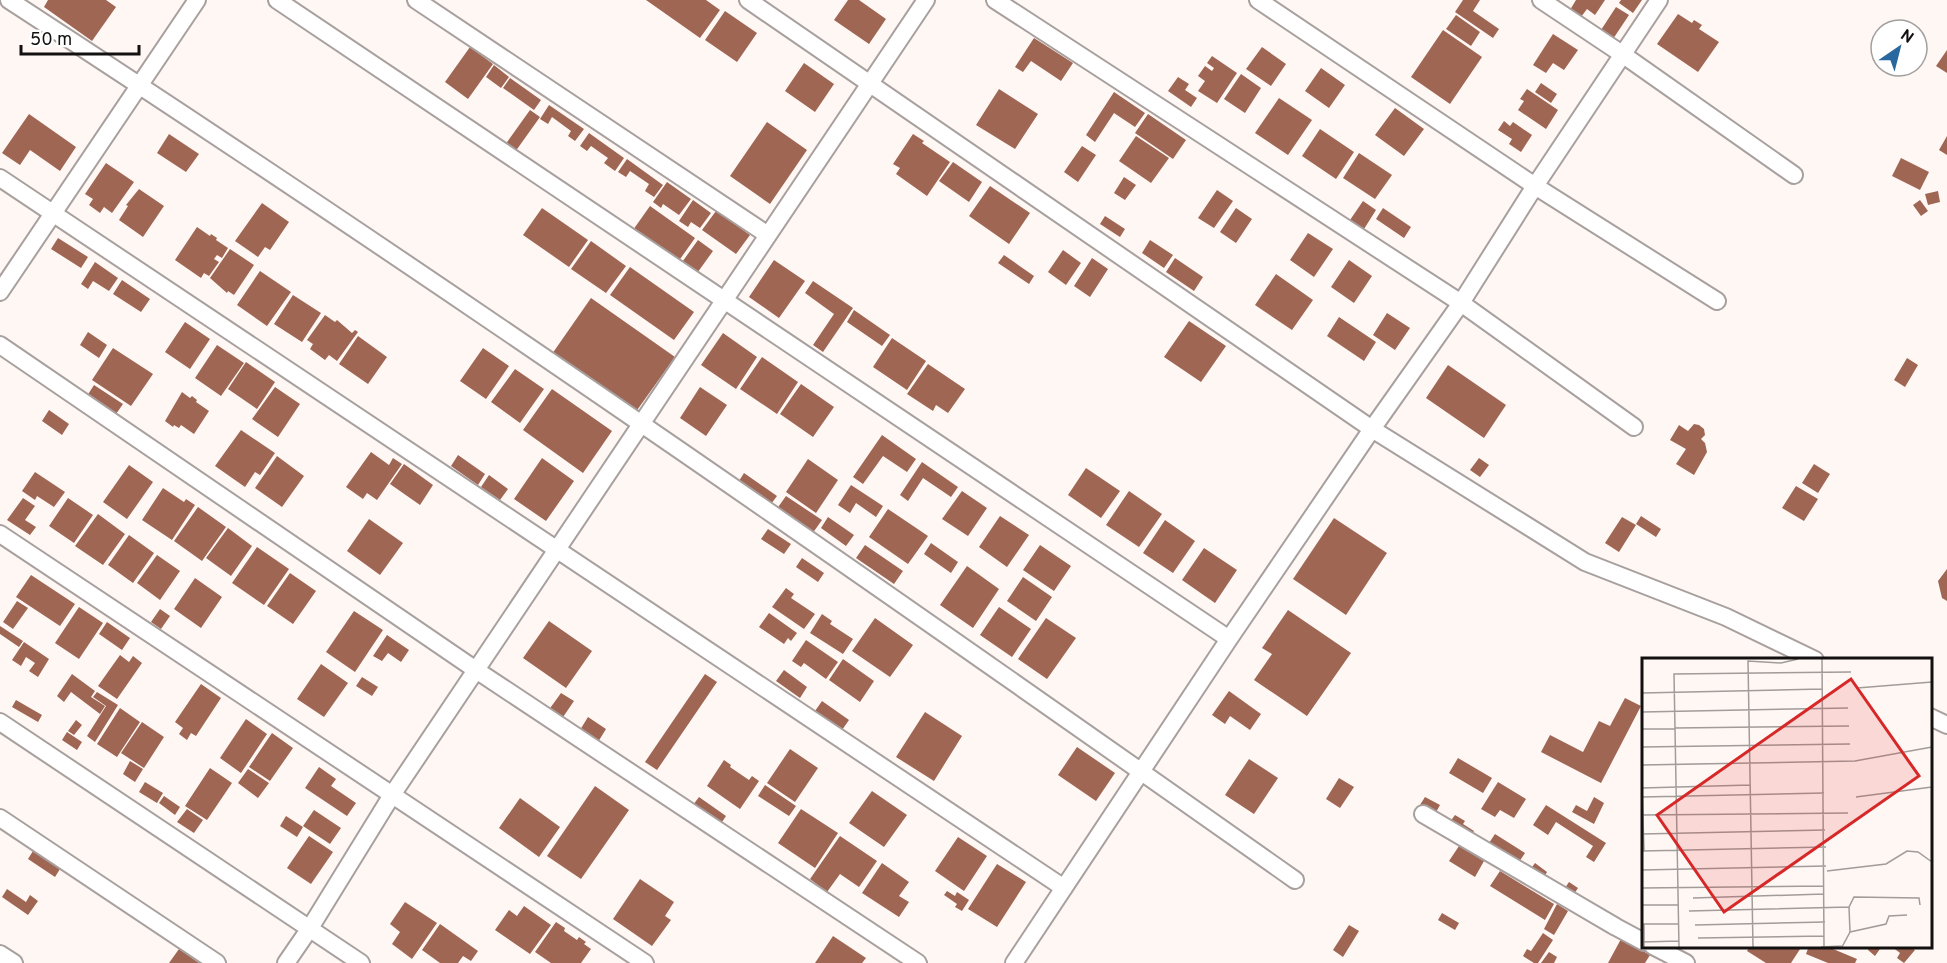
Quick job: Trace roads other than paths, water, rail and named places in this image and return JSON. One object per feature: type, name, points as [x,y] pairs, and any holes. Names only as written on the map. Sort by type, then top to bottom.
[{"type":"street","points":[[9,0],[140,85],[641,424],[1295,880]]},
{"type":"street","points":[[0,292],[197,0]]},
{"type":"street","points":[[277,0],[1229,639]]},
{"type":"street","points":[[416,0],[768,235]]},
{"type":"street","points":[[748,0],[1372,429],[1585,562],[1726,616],[1811,658]]},
{"type":"street","points":[[286,963],[392,795],[926,0]]},
{"type":"street","points":[[995,0],[1461,303],[1635,427]]},
{"type":"street","points":[[1258,0],[1535,186],[1717,302]]},
{"type":"street","points":[[1541,0],[1623,54],[1794,175]]},
{"type":"street","points":[[1014,963],[1229,639],[1461,303],[1535,186],[1659,0]]},
{"type":"street","points":[[0,178],[1064,888]]},
{"type":"street","points":[[0,345],[476,670],[918,963]]},
{"type":"street","points":[[0,534],[645,963]]},
{"type":"street","points":[[1932,718],[1947,725]]},
{"type":"street","points":[[0,722],[361,963]]},
{"type":"street","points":[[1423,814],[1642,941]]},
{"type":"street","points":[[0,818],[217,963]]},
{"type":"street","points":[[1657,948],[1686,963]]},
{"type":"street","points":[[0,954],[14,963]]}]
